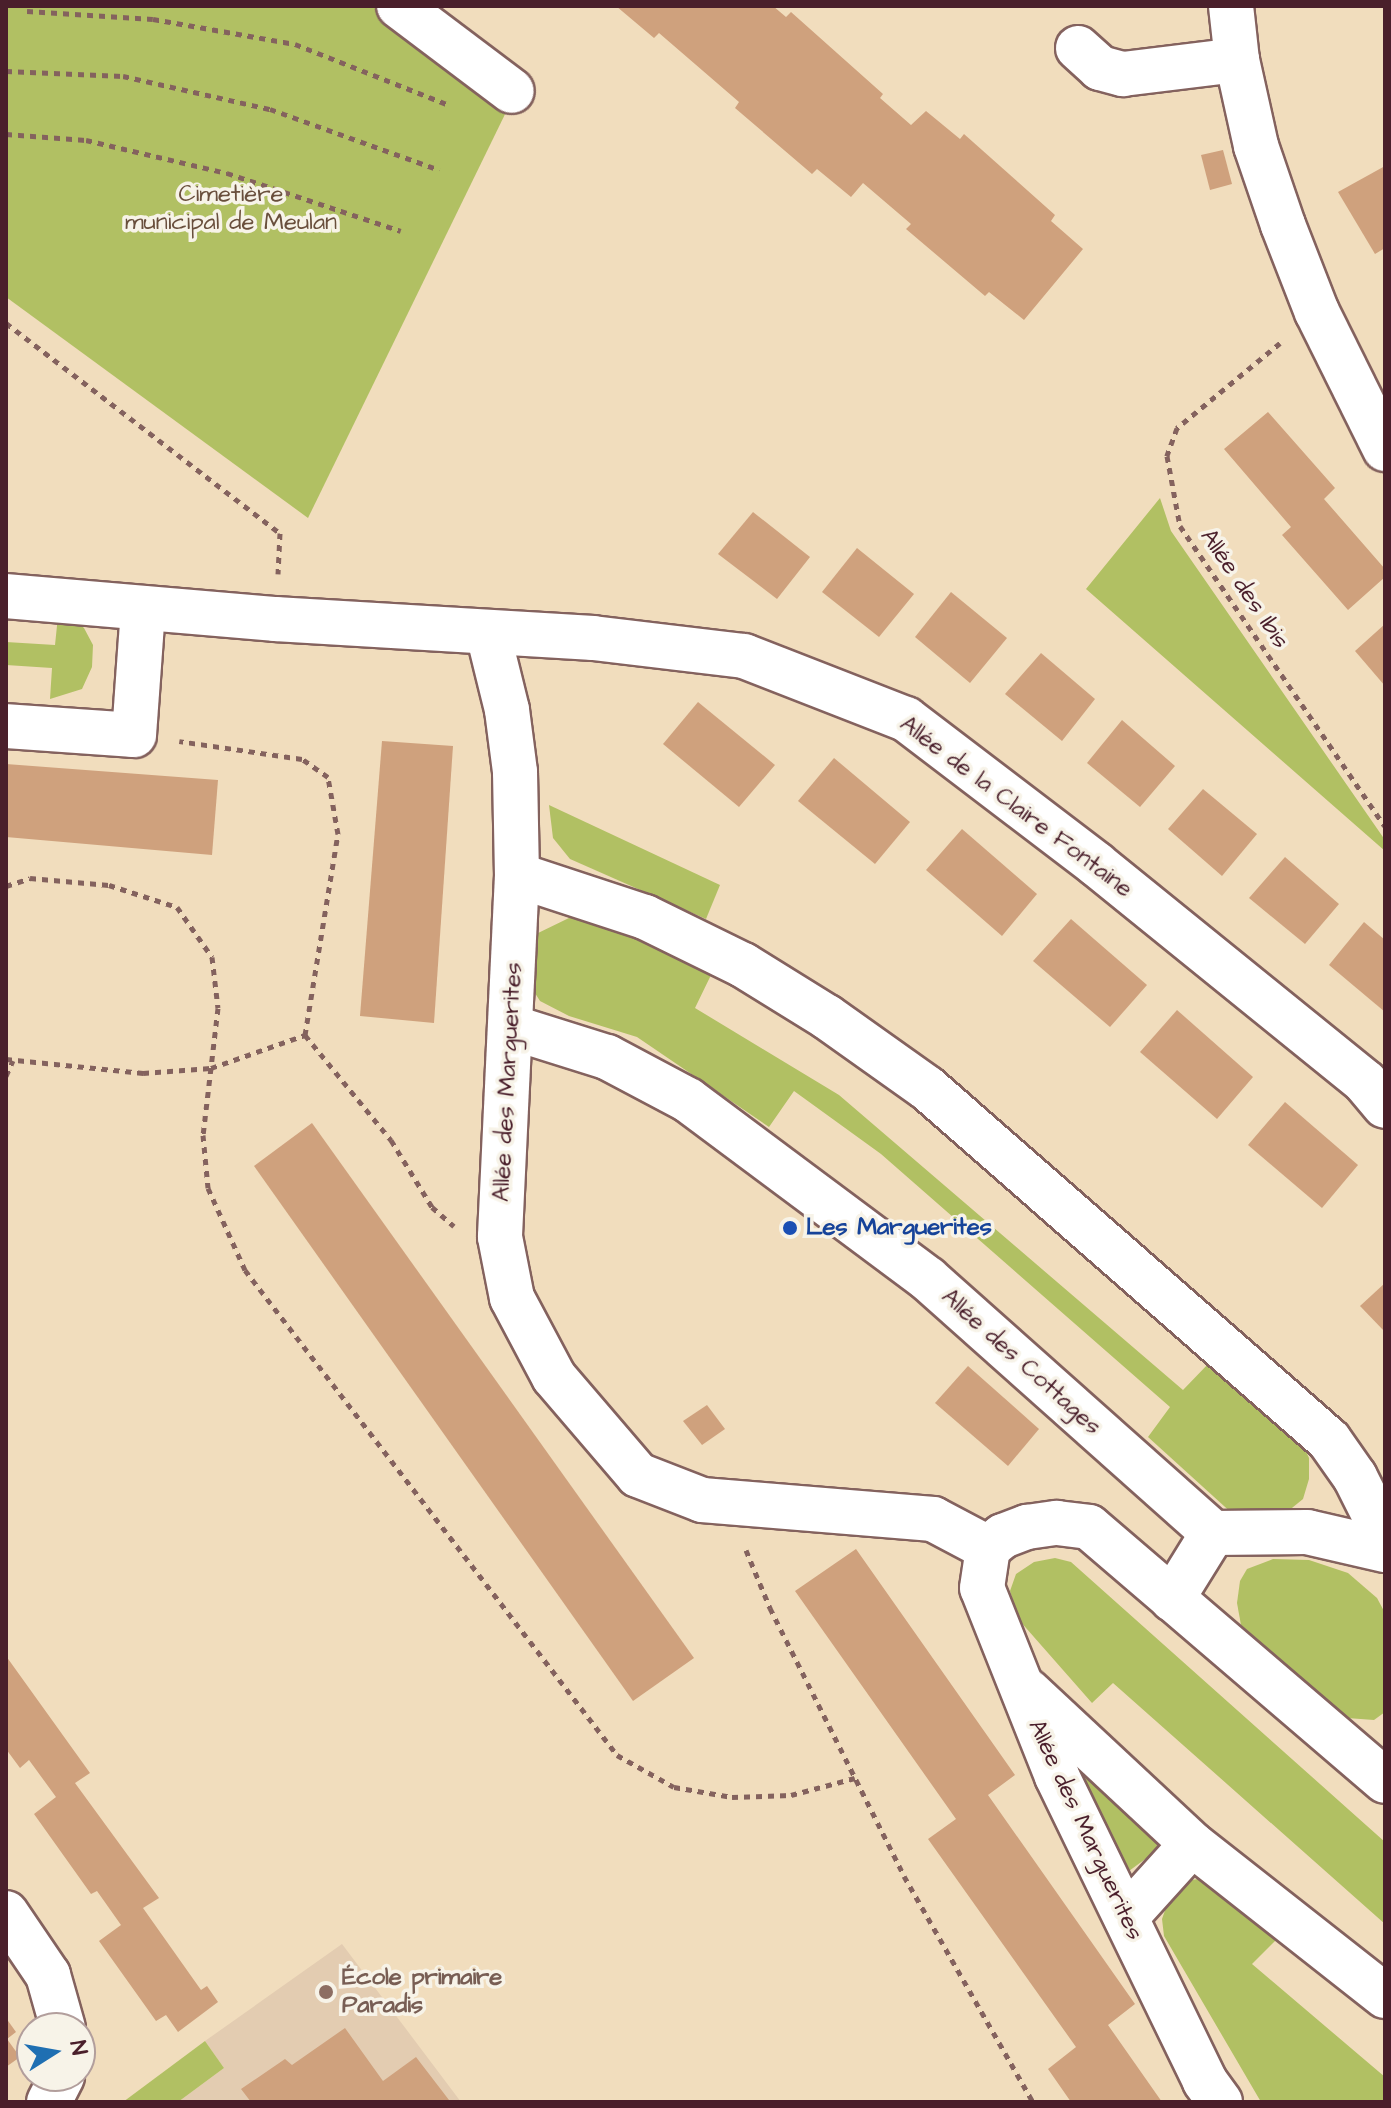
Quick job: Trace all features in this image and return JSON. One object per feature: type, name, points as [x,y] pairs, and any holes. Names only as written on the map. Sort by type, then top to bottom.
[{"type":"street","points":[[399,6],[512,91]]},
{"type":"street","points":[[1231,6],[1237,60],[1256,146],[1317,312],[1385,449]]},
{"type":"street","points":[[1078,48],[1100,68],[1123,74],[1237,60]]},
{"type":"street","points":[[6,596],[488,633]]},
{"type":"street","points":[[6,726],[134,735],[143,608]]},
{"type":"street","name":"Allée des Marguerites","points":[[488,633],[507,710],[515,772],[517,875],[500,1237],[512,1298],[554,1377],[638,1475],[702,1500],[933,1519],[988,1548],[982,1588],[1018,1683],[1057,1776],[1205,2081],[1220,2102]]},
{"type":"street","name":"Allée de la Claire Fontaine","points":[[488,633],[593,638],[744,656],[906,719],[1096,864],[1365,1082],[1385,1106]]},
{"type":"street","points":[[517,875],[645,917],[743,965],[827,1017],[927,1088],[1319,1430],[1355,1477],[1385,1537]]},
{"type":"street","name":"Allée des Cottages","points":[[511,1027],[607,1057],[688,1100],[928,1279],[1213,1533]]},
{"type":"street","points":[[988,1548],[1003,1536],[1027,1527],[1057,1523],[1089,1527],[1385,1781]]},
{"type":"street","points":[[1172,1599],[1213,1533],[1307,1532],[1385,1550]]},
{"type":"street","points":[[1018,1683],[1192,1844],[1385,1996]]},
{"type":"street","points":[[1126,1917],[1192,1844]]},
{"type":"street","points":[[6,1913],[48,1975],[58,2012]]},
{"type":"path","points":[[27,11],[153,19],[295,44],[450,106]]},
{"type":"path","points":[[6,71],[123,76],[270,109],[439,170]]},
{"type":"path","points":[[6,134],[86,140],[227,173],[401,231]]},
{"type":"path","name":"Allée des Ibis","points":[[1317,312],[1177,428],[1167,456],[1180,526],[1385,826]]},
{"type":"path","points":[[6,323],[280,533],[275,619]]},
{"type":"path","points":[[134,735],[302,759],[328,777],[338,834],[305,1035],[391,1140],[432,1207],[508,1275]]},
{"type":"path","points":[[6,886],[30,878],[109,885],[177,907],[212,957],[218,1008],[203,1135],[208,1188],[245,1270],[617,1755],[674,1787],[732,1797],[791,1795],[855,1778]]},
{"type":"path","points":[[6,1076],[9,1060],[143,1073],[211,1068],[305,1035]]},
{"type":"path","points":[[726,1502],[770,1608],[904,1876],[1033,2102]]},
{"type":"shaded area","name":"École primaire Paradis","points":[[342,1944],[461,2102],[178,2102],[224,2068],[205,2041]]},
{"type":"green space","name":"Cimetière municipal de Meulan","points":[[6,6],[378,6],[510,104],[308,518],[6,297]]},
{"type":"green space","points":[[1160,498],[1171,531],[1385,840],[1385,851],[1086,589]]},
{"type":"green space","points":[[58,616],[71,616],[84,628],[93,645],[92,667],[82,689],[50,699],[52,668],[6,665],[6,642],[55,645]]},
{"type":"green space","points":[[549,805],[720,885],[706,919],[570,859],[553,838]]},
{"type":"green space","points":[[596,915],[711,975],[695,1008],[839,1095],[1183,1390],[1210,1362],[1300,1438],[1309,1458],[1309,1479],[1303,1499],[1287,1512],[1235,1516],[1148,1437],[1170,1407],[881,1154],[794,1091],[769,1127],[637,1037],[569,1016],[540,1001],[528,982],[534,935],[571,917]]},
{"type":"green space","points":[[1055,1558],[1071,1562],[1385,1842],[1385,1924],[1113,1683],[1092,1703],[1019,1620],[1010,1591],[1016,1574],[1034,1562]]},
{"type":"green space","points":[[1273,1559],[1309,1560],[1348,1573],[1377,1598],[1385,1613],[1385,1712],[1374,1720],[1347,1718],[1241,1625],[1237,1603],[1240,1581],[1247,1569]]},
{"type":"green space","points":[[1072,1752],[1171,1840],[1129,1871]]},
{"type":"green space","points":[[1204,1878],[1278,1938],[1252,1964],[1385,2077],[1385,2102],[1261,2102],[1164,1936],[1162,1919],[1169,1899],[1186,1881]]},
{"type":"green space","points":[[205,2041],[224,2068],[178,2102],[123,2102]]},
{"type":"building","points":[[616,6],[773,6],[786,17],[791,12],[883,94],[880,98],[911,125],[926,111],[960,139],[964,134],[1055,215],[1051,221],[1083,249],[1024,320],[989,292],[985,296],[906,229],[911,224],[863,183],[851,197],[817,169],[812,174],[735,108],[739,102],[659,33],[654,38]]},
{"type":"building","points":[[1223,150],[1232,184],[1210,190],[1201,155]]},
{"type":"building","points":[[1385,166],[1385,248],[1375,254],[1338,192]]},
{"type":"building","points":[[1268,412],[1335,488],[1324,499],[1385,569],[1385,577],[1348,610],[1282,535],[1291,527],[1224,449]]},
{"type":"building","points":[[753,512],[810,557],[777,599],[718,554]]},
{"type":"building","points":[[857,548],[914,594],[879,637],[822,592]]},
{"type":"building","points":[[951,592],[1007,638],[970,683],[915,637]]},
{"type":"building","points":[[1385,624],[1385,686],[1355,651]]},
{"type":"building","points":[[1041,653],[1095,699],[1062,741],[1005,694]]},
{"type":"building","points":[[698,702],[775,765],[739,807],[663,744]]},
{"type":"building","points":[[1122,720],[1175,766],[1140,807],[1087,763]]},
{"type":"building","points":[[382,741],[453,746],[434,1023],[360,1016]]},
{"type":"building","points":[[834,758],[910,822],[875,864],[798,801]]},
{"type":"building","points":[[6,764],[218,780],[212,855],[6,837]]},
{"type":"building","points":[[1203,789],[1257,834],[1222,876],[1168,829]]},
{"type":"building","points":[[962,829],[1037,894],[1002,936],[926,870]]},
{"type":"building","points":[[1285,857],[1339,904],[1305,944],[1249,898]]},
{"type":"building","points":[[1071,919],[1147,985],[1110,1027],[1033,961]]},
{"type":"building","points":[[1364,922],[1385,940],[1385,1012],[1329,965]]},
{"type":"building","points":[[1177,1010],[1253,1077],[1217,1119],[1140,1052]]},
{"type":"building","points":[[1285,1102],[1358,1165],[1322,1208],[1248,1145]]},
{"type":"building","points":[[312,1123],[694,1658],[633,1701],[254,1166]]},
{"type":"building","points":[[1385,1283],[1385,1332],[1360,1306]]},
{"type":"building","points":[[968,1366],[1039,1429],[1008,1466],[935,1403]]},
{"type":"building","points":[[707,1405],[725,1429],[702,1445],[683,1421]]},
{"type":"building","points":[[856,1549],[1015,1775],[988,1795],[1135,2004],[1108,2025],[1162,2102],[1071,2102],[1048,2069],[1076,2047],[928,1839],[956,1819],[795,1591]]},
{"type":"building","points":[[6,1656],[90,1773],[75,1783],[159,1898],[143,1908],[201,1990],[207,1986],[218,2002],[178,2032],[166,2015],[156,2021],[99,1941],[121,1925],[97,1891],[91,1894],[34,1814],[56,1797],[29,1760],[20,1768],[6,1749]]},
{"type":"building","points":[[6,2018],[16,2032],[7,2039],[16,2051],[16,2060],[6,2067]]},
{"type":"building","points":[[345,2028],[383,2081],[416,2057],[449,2100],[251,2102],[241,2089],[285,2059],[292,2065]]},
{"type":"place","name":"Les Marguerites","points":[[790,1228]]},
{"type":"place","name":"École primaire Paradis","points":[[326,1992]]}]
